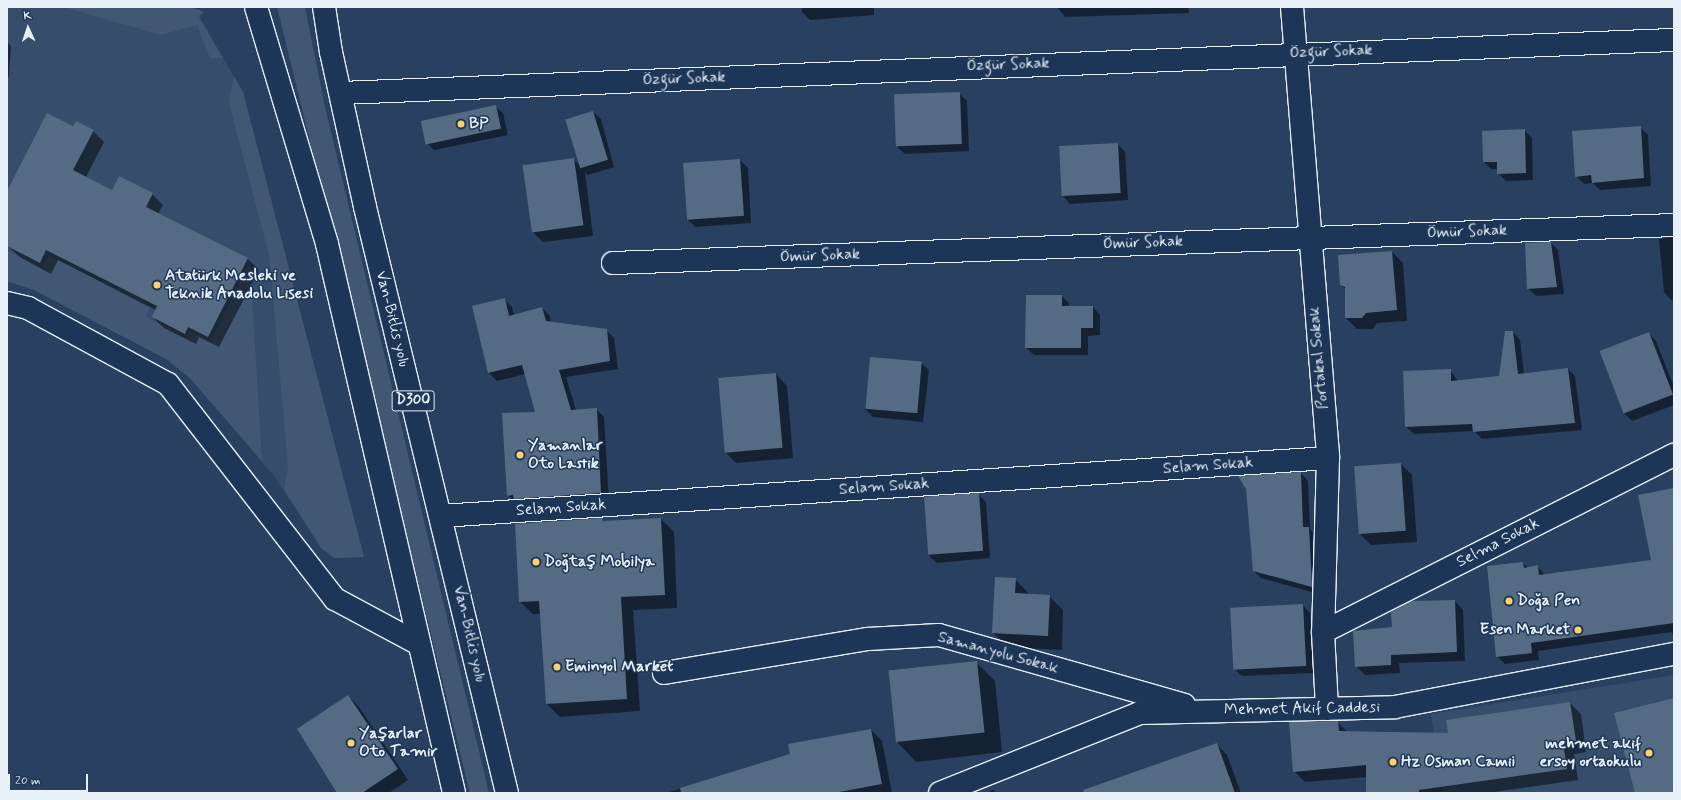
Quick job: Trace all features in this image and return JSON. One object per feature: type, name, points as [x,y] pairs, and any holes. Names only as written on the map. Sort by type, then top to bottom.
[{"type":"main road","points":[[256,7],[327,244],[454,793]]},
{"type":"main road","name":"Van-Bitlis yolu","points":[[324,7],[331,52],[378,264],[441,516],[507,793]]},
{"type":"main road","name":"Portakal Sokak","points":[[1292,7],[1309,237],[1328,458],[1323,632],[1327,709]]},
{"type":"main road","name":"Özgür Sokak","points":[[341,93],[1295,53],[1674,40]]},
{"type":"main road","name":"Ömür Sokak","points":[[613,263],[1674,224]]},
{"type":"main road","points":[[7,303],[28,308],[168,384],[335,599],[419,644]]},
{"type":"main road","name":"Selma Sokak","points":[[1323,632],[1674,455]]},
{"type":"main road","name":"Selam Sokak","points":[[441,516],[1328,458]]},
{"type":"main road","name":"Samanyolu Sokak","points":[[664,673],[868,639],[939,635],[1208,711]]},
{"type":"main road","name":"Mehmet Akif Caddesi","points":[[940,793],[1140,713],[1395,708],[1674,654]]},
{"type":"shaded area","name":"Atatürk Mesleki ve Teknik Anadolu Lisesi","points":[[7,7],[82,7],[199,17],[243,92],[364,557],[334,558],[321,548],[274,476],[189,377],[166,359],[34,290],[7,281]]},
{"type":"shaded area","points":[[63,7],[191,7],[204,12],[199,17],[223,58],[210,58],[197,25],[161,35]]},
{"type":"shaded area","points":[[277,7],[305,7],[325,107],[489,793],[470,793]]},
{"type":"shaded area","points":[[234,76],[243,92],[364,557],[334,558],[321,548],[284,489],[288,467],[269,255],[229,103]]},
{"type":"shaded area","points":[[7,250],[42,269],[49,255],[150,308],[146,317],[186,338],[190,331],[211,342],[250,261],[262,461],[189,377],[166,359],[34,290],[7,281]]},
{"type":"shaded area","points":[[1674,675],[1674,793],[1443,793],[1431,714]]},
{"type":"building","points":[[960,92],[962,144],[896,146],[894,94]]},
{"type":"building","name":"BP","points":[[496,105],[501,128],[426,144],[421,121]]},
{"type":"building","points":[[593,111],[608,160],[580,168],[565,119]]},
{"type":"building","points":[[47,113],[73,126],[76,121],[94,130],[73,170],[112,190],[119,176],[153,193],[146,207],[248,258],[208,337],[188,327],[185,334],[152,317],[157,306],[46,250],[40,263],[7,246],[7,191]]},
{"type":"building","points":[[1641,126],[1644,178],[1592,183],[1591,175],[1575,177],[1572,131]]},
{"type":"building","points":[[1525,129],[1526,173],[1497,174],[1497,162],[1483,162],[1482,131]]},
{"type":"building","points":[[1118,143],[1121,193],[1062,196],[1059,146]]},
{"type":"building","points":[[574,158],[583,225],[532,233],[523,165]]},
{"type":"building","points":[[740,159],[744,216],[687,220],[683,163]]},
{"type":"building","points":[[1551,242],[1557,287],[1527,289],[1525,243]]},
{"type":"building","points":[[1392,251],[1397,310],[1366,313],[1362,318],[1345,318],[1345,287],[1340,285],[1338,255]]},
{"type":"building","points":[[1026,295],[1062,295],[1062,306],[1093,306],[1093,328],[1081,328],[1081,348],[1025,348]]},
{"type":"building","points":[[505,298],[509,316],[542,307],[546,321],[607,329],[610,361],[559,370],[571,410],[597,408],[601,493],[514,499],[513,495],[507,496],[502,413],[535,412],[522,365],[488,373],[472,306]]},
{"type":"building","points":[[1505,331],[1513,331],[1518,374],[1568,368],[1575,423],[1473,432],[1472,424],[1405,427],[1403,371],[1451,369],[1451,381],[1499,376]]},
{"type":"building","points":[[1649,332],[1673,395],[1624,414],[1600,351]]},
{"type":"building","points":[[870,357],[922,362],[917,413],[865,409]]},
{"type":"building","points":[[776,373],[783,448],[725,453],[718,378]]},
{"type":"building","points":[[1401,463],[1406,531],[1359,534],[1354,466]]},
{"type":"building","points":[[1301,472],[1303,527],[1309,527],[1312,587],[1253,571],[1246,489],[1238,476]]},
{"type":"building","points":[[1674,488],[1674,623],[1531,643],[1532,653],[1496,657],[1487,566],[1523,562],[1524,568],[1538,565],[1539,575],[1651,560],[1638,495]]},
{"type":"building","points":[[979,493],[983,551],[928,555],[924,497]]},
{"type":"building","points":[[602,518],[603,521],[661,518],[665,595],[621,597],[627,699],[546,704],[539,601],[519,602],[515,524]]},
{"type":"building","points":[[995,577],[1016,578],[1015,593],[1050,595],[1048,636],[992,633]]},
{"type":"building","points":[[1455,600],[1457,652],[1391,655],[1391,665],[1355,667],[1353,631],[1392,627],[1391,612],[1412,601]]},
{"type":"building","points":[[1303,604],[1306,666],[1233,670],[1230,608]]},
{"type":"building","points":[[977,661],[985,733],[896,742],[888,670]]},
{"type":"building","points":[[348,695],[398,769],[362,793],[337,793],[297,729]]},
{"type":"building","name":"mehmet akif ersoy ortaokulu","points":[[1674,698],[1674,793],[1635,793],[1614,713]]},
{"type":"building","points":[[1570,702],[1576,741],[1563,743],[1567,769],[1419,790],[1419,793],[1366,792],[1366,765],[1293,772],[1289,722],[1338,721],[1339,731],[1448,733],[1446,720]]},
{"type":"building","points":[[871,729],[882,784],[834,793],[681,793],[680,788],[790,754],[788,744]]},
{"type":"building","points":[[1217,743],[1235,793],[1084,793],[1083,790]]},
{"type":"place","name":"BP","points":[[461,124]]},
{"type":"place","name":"Atatürk Mesleki ve Teknik Anadolu Lisesi","points":[[157,285]]},
{"type":"place","name":"Yamanlar Oto Lastik","points":[[520,455]]},
{"type":"place","name":"Doğtaş Mobilya","points":[[536,562]]},
{"type":"place","name":"Doğa Pen","points":[[1509,601]]},
{"type":"place","name":"Esen Market","points":[[1578,630]]},
{"type":"place","name":"Eminyol Market","points":[[557,667]]},
{"type":"place","name":"Yaşarlar Oto Tamir","points":[[351,743]]},
{"type":"place","name":"mehmet akif ersoy ortaokulu","points":[[1649,753]]},
{"type":"place","name":"Hz Osman Camii","points":[[1393,762]]}]
